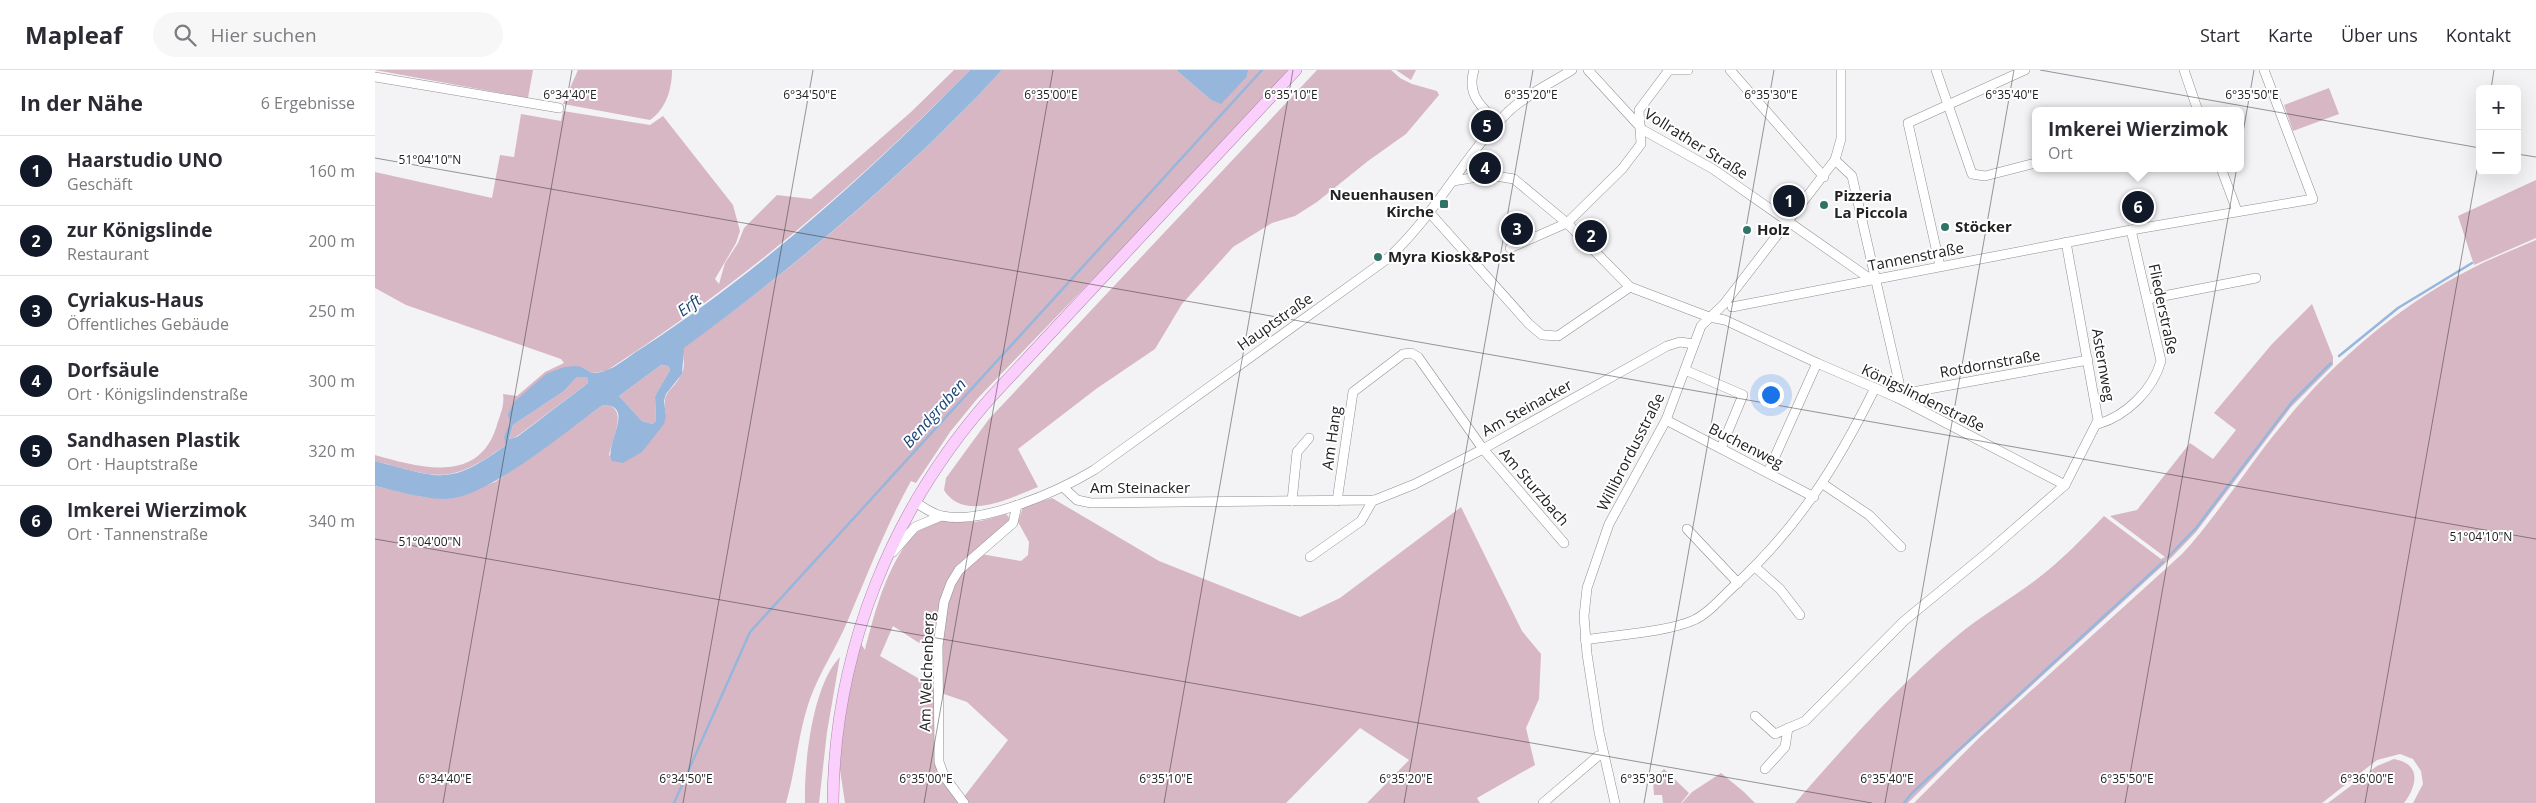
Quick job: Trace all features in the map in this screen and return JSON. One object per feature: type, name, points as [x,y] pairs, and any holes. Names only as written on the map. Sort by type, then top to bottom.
[{"type":"main road","points":[[831,803],[837,728],[847,674],[861,621],[882,568],[915,502],[953,443],[984,404],[1296,70]]},
{"type":"street","points":[[1473,70],[1471,88],[1478,102],[1497,124]]},
{"type":"street","name":"Hauptstraße","points":[[882,568],[912,530],[926,521],[941,516],[973,517],[1017,504],[1063,487],[1099,468],[1377,266],[1409,239],[1497,124],[1517,105],[1571,70]]},
{"type":"street","name":"Vollrather Straße","points":[[1588,70],[1639,127],[1713,169],[1866,276],[1875,279]]},
{"type":"street","points":[[1509,248],[1534,239],[1567,223],[1617,174],[1637,151],[1641,139],[1637,116],[1640,107],[1670,70],[1688,70]]},
{"type":"street","points":[[1730,70],[1824,177]]},
{"type":"street","name":"Willibrordusstraße","points":[[1615,803],[1604,754],[1585,640],[1585,598],[1597,553],[1612,518],[1666,420],[1701,326],[1724,304],[1824,177],[1835,160],[1841,139],[1841,70]]},
{"type":"street","points":[[1936,70],[1949,104],[1968,167],[1973,175],[1985,176],[2032,164]]},
{"type":"street","points":[[1940,266],[1908,123],[2025,70]]},
{"type":"street","points":[[2184,70],[2197,107]]},
{"type":"street","name":"Tannenstraße","points":[[1733,307],[2066,242],[2313,199],[2264,70]]},
{"type":"street","points":[[375,76],[559,108]]},
{"type":"street","points":[[1835,160],[1849,170],[1852,176],[1899,382],[1898,398]]},
{"type":"street","points":[[2222,172],[2237,211]]},
{"type":"street","name":"Königslindenstraße","points":[[1453,181],[1490,175],[1510,177],[1525,186],[1567,223],[1630,287],[1709,317],[1725,320],[1898,398],[2065,484]]},
{"type":"street","points":[[1430,213],[1533,328],[1542,335],[1558,336],[1630,287]]},
{"type":"street","name":"Fliederstraße","points":[[2098,424],[2120,415],[2134,404],[2160,366],[2161,353],[2131,230]]},
{"type":"street","name":"Asternweg","points":[[2065,484],[2098,424],[2066,242]]},
{"type":"street","points":[[2148,299],[2256,278]]},
{"type":"street","name":"Am Steinacker","points":[[1063,487],[1077,500],[1091,503],[1373,500],[1415,484],[1483,449],[1667,346],[1677,342],[1694,344]]},
{"type":"street","name":"Am Sturzbach","points":[[1412,353],[1419,359],[1483,449],[1564,543]]},
{"type":"street","name":"Am Hang","points":[[1337,501],[1353,392],[1403,354],[1412,353]]},
{"type":"street","name":"Rotdornstraße","points":[[1898,398],[1907,393],[2088,360]]},
{"type":"street","points":[[1768,472],[1817,363]]},
{"type":"street","points":[[1685,370],[1743,394],[1721,448]]},
{"type":"street","points":[[1585,640],[1691,621],[1703,615],[1755,567],[1814,497],[1823,484],[1875,388]]},
{"type":"street","name":"Buchenweg","points":[[1666,420],[1814,497]]},
{"type":"street","points":[[1292,501],[1297,452],[1309,438]]},
{"type":"street","points":[[1823,484],[1869,515],[1901,547]]},
{"type":"street","points":[[1755,716],[1775,734],[1805,721],[1904,621],[1988,552],[2065,484]]},
{"type":"street","points":[[1310,557],[1361,521],[1373,500]]},
{"type":"street","name":"Hauptstraße","points":[[915,502],[941,516]]},
{"type":"street","name":"Am Welchenberg","points":[[964,803],[944,776],[938,758],[938,646],[942,609],[955,575],[1013,523],[1017,504]]},
{"type":"street","points":[[1687,528],[1738,583]]},
{"type":"street","points":[[1755,567],[1780,589],[1800,615]]},
{"type":"street","points":[[1765,769],[1785,747],[1789,728]]},
{"type":"street","points":[[1543,803],[1576,773],[1598,756],[1604,754]]},
{"type":"shaded area","points":[[375,70],[533,70],[528,98]]},
{"type":"shaded area","points":[[578,70],[672,70],[671,84],[664,104],[650,120],[563,104]]},
{"type":"shaded area","points":[[954,70],[970,70],[885,153],[796,231],[704,304],[606,371],[592,373],[582,367],[509,414],[510,423],[506,445],[470,467],[456,473],[443,475],[415,471],[375,461],[375,455],[409,464],[445,467],[461,465],[475,458],[487,446],[496,428],[502,407],[503,394],[517,396],[545,372],[564,363],[561,359],[406,305],[375,288],[375,172],[492,198],[500,155],[514,157],[521,114],[561,121],[563,111],[650,125],[663,116],[733,205],[740,231],[736,243],[715,279],[719,284],[725,263],[738,243],[744,228],[777,195],[811,199],[911,112]]},
{"type":"shaded area","points":[[1002,70],[1176,70],[1211,100],[1221,103],[1247,77],[1248,70],[1288,70],[1118,253],[977,399],[950,432],[916,483],[911,481],[885,532],[844,630],[810,699],[786,803],[375,803],[375,486],[423,497],[448,499],[495,482],[603,405],[611,407],[616,411],[618,417],[609,456],[666,416],[666,396],[683,370],[683,348],[768,284],[850,217],[928,146]]},
{"type":"shaded area","points":[[1317,70],[1391,70],[1400,78],[1412,84],[1437,91],[1439,95],[1406,134],[1368,161],[1317,202],[1295,216],[1272,223],[1233,247],[1182,304],[1155,349],[1096,389],[1018,449],[1038,487],[989,505],[963,505],[953,500],[944,490],[946,478],[989,419]]},
{"type":"shaded area","points":[[1396,70],[1416,70],[1411,80]]},
{"type":"shaded area","points":[[2329,88],[2339,114],[2293,131],[2284,105]]},
{"type":"shaded area","points":[[2536,180],[2536,238],[2474,265],[2458,216]]},
{"type":"shaded area","points":[[2536,240],[2536,803],[2413,803],[2423,784],[2421,771],[2413,759],[2400,754],[2377,760],[2322,803],[1914,803],[1980,737],[2182,554],[2301,402],[2344,359],[2391,319],[2441,285],[2484,262]]},
{"type":"shaded area","points":[[2312,304],[2333,357],[2333,365],[2291,407],[2196,532],[2172,557],[1958,753],[1908,803],[1795,803],[1873,716],[1935,655],[1967,628],[2046,572],[2072,549],[2104,516],[2161,559],[2165,557],[2110,516],[2137,510],[2190,443],[2213,459],[2236,430],[2214,413],[2272,344]]},
{"type":"shaded area","points":[[661,365],[668,366],[670,370],[655,396],[656,421],[652,424],[642,421],[619,396]]},
{"type":"shaded area","points":[[577,377],[587,377],[588,383],[516,437],[509,439],[513,425],[564,391]]},
{"type":"shaded area","points":[[1052,498],[1159,561],[1300,617],[1340,598],[1461,507],[1522,631],[1541,654],[1539,699],[1526,728],[1535,765],[1477,798],[1480,803],[1367,803],[1409,760],[1360,728],[1286,803],[967,803],[963,798],[1008,740],[967,702],[941,693],[943,614],[958,576],[981,554],[1021,561],[1028,555],[1029,542],[1018,522],[1023,507]]},
{"type":"shaded area","points":[[1006,514],[1012,521],[950,579],[936,654],[893,626],[880,656],[935,688],[937,758],[961,803],[845,803],[840,770],[841,743],[850,683],[860,642],[865,650],[881,594],[900,554],[912,538],[926,526],[942,520],[973,522]]},
{"type":"shaded area","points":[[840,657],[827,732],[819,803],[805,803],[808,747],[816,706],[830,670]]},
{"type":"shaded area","points":[[2394,759],[2403,762],[2413,771],[2414,783],[2404,803],[2328,803],[2377,766]]},
{"type":"shaded area","points":[[1664,769],[1689,793],[1681,803],[1663,803],[1662,795],[1654,795],[1653,781]]},
{"type":"shaded area","points":[[1721,773],[1755,803],[1682,803],[1692,792]]},
{"type":"water","points":[[970,70],[1002,70],[928,146],[889,182],[809,251],[684,348],[682,374],[666,394],[664,401],[666,416],[664,424],[642,452],[623,463],[612,461],[610,454],[617,427],[617,412],[613,407],[603,405],[527,461],[505,475],[463,496],[446,499],[428,498],[375,486],[375,461],[415,472],[443,475],[471,468],[487,458],[506,445],[504,437],[510,423],[508,414],[514,402],[546,374],[564,367],[575,366],[582,367],[592,373],[605,371],[686,318],[772,253],[813,218],[932,108]],"holes":[[[661,365],[668,366],[670,370],[655,396],[656,421],[652,424],[642,421],[619,396]],[[577,377],[587,377],[588,383],[517,437],[509,439],[513,425],[564,391]]]},
{"type":"water","points":[[1176,70],[1248,71],[1247,77],[1221,104],[1211,100]]},
{"type":"waterway","name":"Bendgraben","points":[[674,803],[750,632],[1262,70]]},
{"type":"waterway","points":[[2339,356],[2398,308],[2472,263]]},
{"type":"waterway","points":[[2168,557],[2196,528],[2292,402],[2331,363]]},
{"type":"waterway","points":[[1904,803],[1912,793],[2163,562]]},
{"type":"place","name":"Sandhasen Plastik","points":[[1487,126]]},
{"type":"place","name":"Dorfsäule","points":[[1485,168]]},
{"type":"place","name":"Haarstudio UNO","points":[[1789,201]]},
{"type":"place","name":"Neuenhausen Kirche","points":[[1444,204]]},
{"type":"place","name":"Pizzeria La Piccola","points":[[1824,205]]},
{"type":"place","name":"Imkerei Wierzimok","points":[[2138,207]]},
{"type":"place","name":"Stöcker","points":[[1945,227]]},
{"type":"place","name":"Cyriakus-Haus","points":[[1517,229]]},
{"type":"place","name":"Holz","points":[[1747,230]]},
{"type":"place","name":"zur Königslinde","points":[[1591,236]]},
{"type":"place","name":"Myra Kiosk&Post","points":[[1378,257]]},
{"type":"water label","name":"Erft","points":[[689,305]]}]
